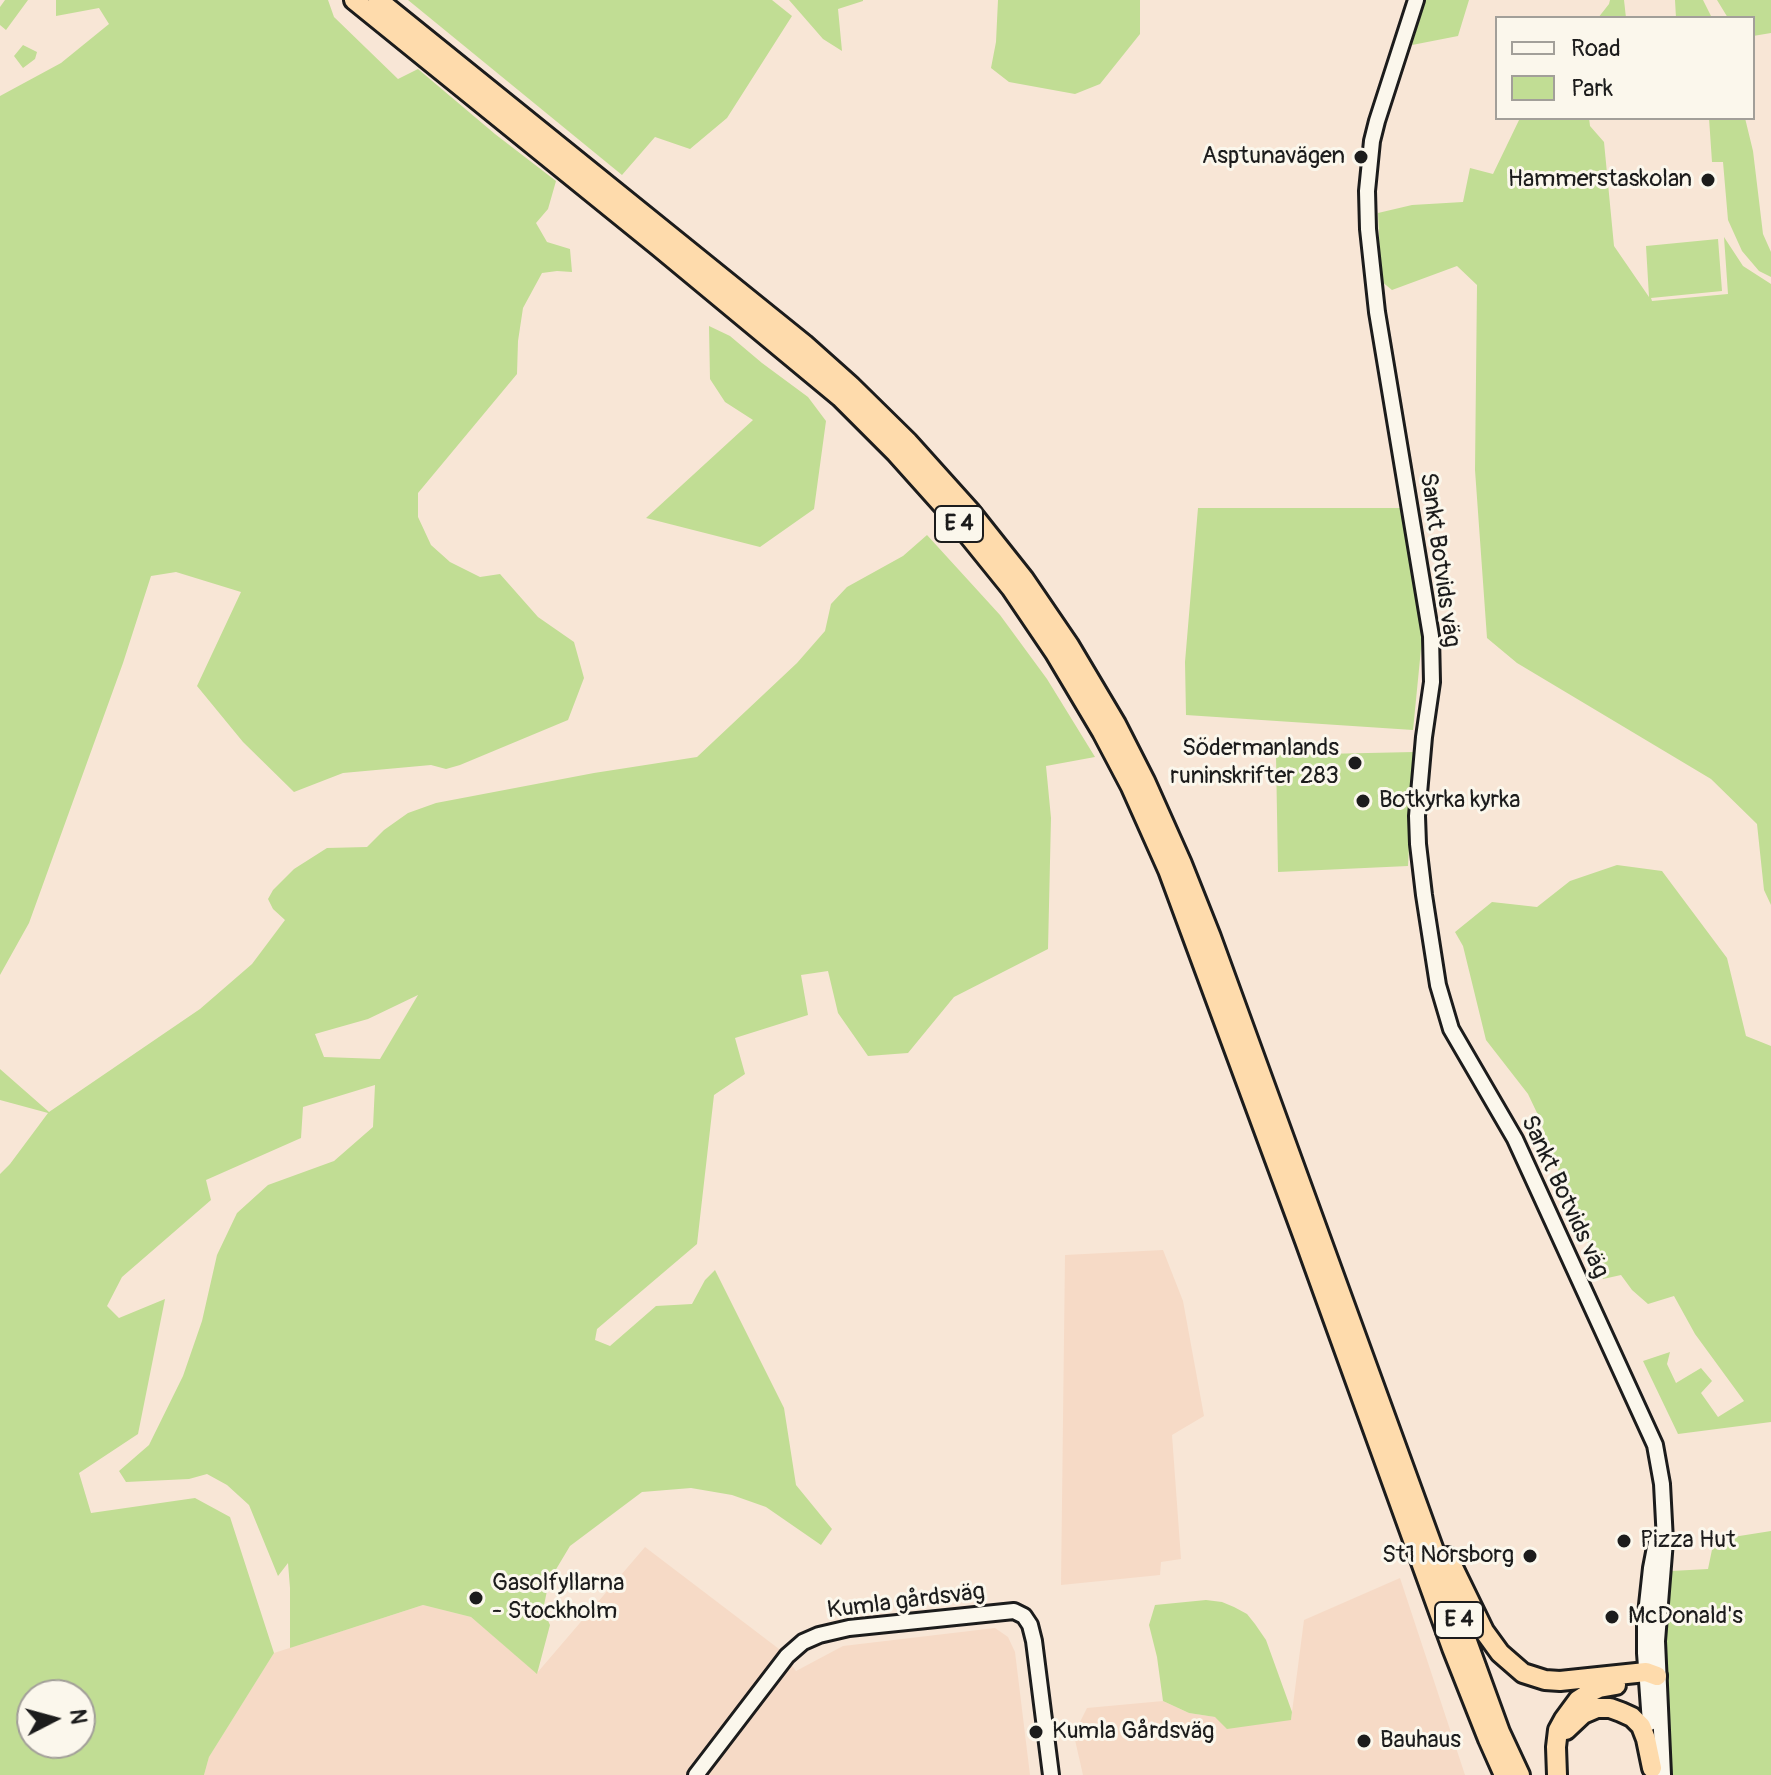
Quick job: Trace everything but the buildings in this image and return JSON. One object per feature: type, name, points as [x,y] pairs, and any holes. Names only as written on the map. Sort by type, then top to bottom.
[{"type":"highway","name":"E 4","points":[[354,0],[840,397],[956,520],[1011,588],[1055,653],[1131,787],[1168,870],[1395,1466],[1520,1775]]},
{"type":"highway","name":"E 4","points":[[378,0],[839,375],[908,442],[970,511],[1024,579],[1069,645],[1116,724],[1145,781],[1211,937],[1395,1466],[1452,1648],[1504,1775]]},
{"type":"highway","points":[[1395,1466],[1484,1631],[1515,1667],[1545,1680],[1560,1681],[1650,1676]]},
{"type":"highway","points":[[1452,1648],[1468,1708],[1492,1775]]},
{"type":"highway","points":[[1557,1775],[1558,1730],[1578,1700],[1599,1688],[1650,1676]]},
{"type":"highway","points":[[1556,1747],[1565,1731],[1583,1714],[1597,1708],[1610,1708],[1632,1717],[1641,1726],[1656,1773]]},
{"type":"main road","name":"Sankt Botvids väg","points":[[1416,0],[1372,141],[1367,191],[1377,312],[1431,636],[1432,682],[1417,816],[1424,895],[1438,985],[1451,1029],[1515,1139],[1655,1445],[1662,1484],[1665,1541],[1650,1676],[1656,1773]]},
{"type":"main road","name":"Kumla gårdsväg","points":[[696,1775],[787,1656],[803,1642],[849,1628],[1014,1611],[1024,1616],[1030,1625],[1034,1641],[1051,1775]]},
{"type":"shaded area","points":[[1163,1250],[1183,1301],[1204,1416],[1172,1435],[1181,1559],[1161,1562],[1160,1575],[1061,1585],[1065,1255]]},
{"type":"shaded area","points":[[645,1547],[779,1649],[796,1671],[843,1646],[995,1628],[1008,1637],[1015,1652],[1030,1775],[204,1775],[209,1757],[274,1653],[423,1605],[471,1617],[537,1673]]},
{"type":"shaded area","points":[[1400,1578],[1465,1775],[1083,1775],[1075,1740],[1087,1708],[1163,1701],[1189,1713],[1215,1717],[1291,1720],[1304,1620]]},
{"type":"green space","points":[[5,0],[28,0],[6,30],[0,25],[0,7]]},
{"type":"green space","points":[[56,0],[328,0],[334,17],[398,79],[418,69],[556,181],[548,209],[536,223],[547,242],[570,249],[572,272],[542,273],[523,308],[517,374],[418,493],[418,517],[431,545],[450,562],[480,577],[500,574],[538,617],[574,642],[584,678],[568,720],[460,765],[446,769],[431,765],[343,773],[294,792],[243,742],[197,686],[241,592],[176,572],[151,576],[123,663],[29,923],[0,975],[0,96],[61,63],[109,24],[99,8],[56,16]]},
{"type":"green space","points":[[408,0],[772,0],[792,16],[727,118],[690,149],[655,137],[622,175]]},
{"type":"green space","points":[[789,0],[863,1],[838,9],[842,51],[823,39]]},
{"type":"green space","points":[[998,0],[1140,0],[1140,34],[1100,84],[1075,94],[1009,82],[991,68]]},
{"type":"green space","points":[[1425,0],[1469,0],[1458,36],[1412,45]]},
{"type":"green space","points":[[1610,0],[1624,0],[1626,16],[1600,16]]},
{"type":"green space","points":[[1675,0],[1703,0],[1711,16],[1676,16]]},
{"type":"green space","points":[[1717,0],[1771,0],[1771,33],[1755,36],[1755,16],[1727,16]]},
{"type":"green space","points":[[23,45],[37,52],[35,59],[23,68],[14,56]]},
{"type":"green space","points":[[1519,120],[1589,120],[1590,126],[1604,142],[1614,246],[1649,297],[1646,246],[1718,239],[1722,291],[1651,298],[1652,301],[1728,294],[1724,237],[1743,266],[1771,284],[1771,905],[1764,890],[1757,824],[1711,779],[1517,663],[1487,638],[1475,470],[1477,285],[1457,266],[1392,290],[1381,281],[1378,213],[1412,205],[1463,202],[1470,168],[1493,174]]},
{"type":"green space","points":[[1709,120],[1745,120],[1753,151],[1763,234],[1771,252],[1771,277],[1759,271],[1742,251],[1728,220],[1723,162],[1712,162]]},
{"type":"green space","points":[[709,326],[730,336],[808,397],[826,421],[814,509],[760,547],[646,518],[753,420],[725,402],[710,379]]},
{"type":"green space","points":[[1198,508],[1401,508],[1422,639],[1413,730],[1186,715],[1185,662]]},
{"type":"green space","points":[[927,535],[1000,615],[1047,679],[1095,757],[1046,766],[1051,818],[1048,949],[954,997],[908,1053],[868,1056],[838,1013],[828,971],[801,975],[808,1015],[735,1038],[745,1074],[714,1095],[697,1244],[597,1329],[595,1340],[610,1346],[656,1306],[692,1304],[705,1280],[715,1270],[784,1408],[796,1485],[832,1529],[821,1545],[766,1507],[732,1495],[691,1488],[642,1492],[570,1546],[549,1581],[543,1610],[550,1625],[537,1674],[471,1617],[423,1605],[290,1648],[288,1563],[278,1576],[249,1505],[227,1485],[207,1474],[189,1479],[126,1482],[119,1471],[149,1445],[183,1376],[202,1321],[217,1255],[237,1213],[268,1185],[334,1161],[373,1127],[375,1085],[303,1107],[301,1138],[206,1180],[211,1200],[122,1277],[107,1306],[119,1318],[165,1299],[138,1434],[79,1473],[91,1513],[195,1498],[230,1517],[274,1653],[209,1757],[204,1775],[0,1775],[0,1174],[48,1113],[0,1100],[0,1069],[49,1112],[200,1009],[252,964],[285,920],[273,909],[268,899],[273,890],[294,869],[327,848],[367,847],[408,813],[436,803],[697,757],[797,663],[825,631],[831,604],[847,587],[903,556]],"holes":[[[418,995],[380,1059],[324,1057],[315,1034],[368,1019]]]},
{"type":"green space","points":[[1414,752],[1408,866],[1278,872],[1276,755]]},
{"type":"green space","points":[[1617,865],[1662,871],[1727,958],[1746,1036],[1771,1046],[1771,1422],[1678,1434],[1643,1361],[1670,1352],[1667,1364],[1676,1383],[1701,1368],[1712,1381],[1701,1393],[1718,1417],[1744,1401],[1695,1334],[1674,1296],[1648,1304],[1621,1275],[1603,1279],[1528,1094],[1486,1040],[1463,946],[1455,932],[1492,902],[1537,907],[1570,881]]},
{"type":"green space","points":[[1771,1531],[1771,1775],[1671,1775],[1664,1642],[1671,1571],[1708,1569],[1714,1540]]},
{"type":"green space","points":[[1206,1600],[1234,1607],[1247,1614],[1255,1624],[1266,1640],[1292,1712],[1291,1720],[1227,1729],[1215,1717],[1189,1713],[1163,1701],[1149,1625],[1155,1605]]},
{"type":"place","name":"Asptunavägen","points":[[1361,157]]},
{"type":"place","name":"Hammerstaskolan","points":[[1708,180]]},
{"type":"place","name":"Södermanlands runinskrifter 283","points":[[1355,763]]},
{"type":"place","name":"Botkyrka kyrka","points":[[1363,801]]},
{"type":"place","name":"Pizza Hut","points":[[1624,1541]]},
{"type":"place","name":"St1 Norsborg","points":[[1530,1556]]},
{"type":"place","name":"Gasolfyllarna - Stockholm","points":[[476,1598]]},
{"type":"place","name":"McDonald's","points":[[1612,1617]]},
{"type":"place","name":"Kumla Gårdsväg","points":[[1036,1732]]},
{"type":"place","name":"Bauhaus","points":[[1364,1741]]}]
